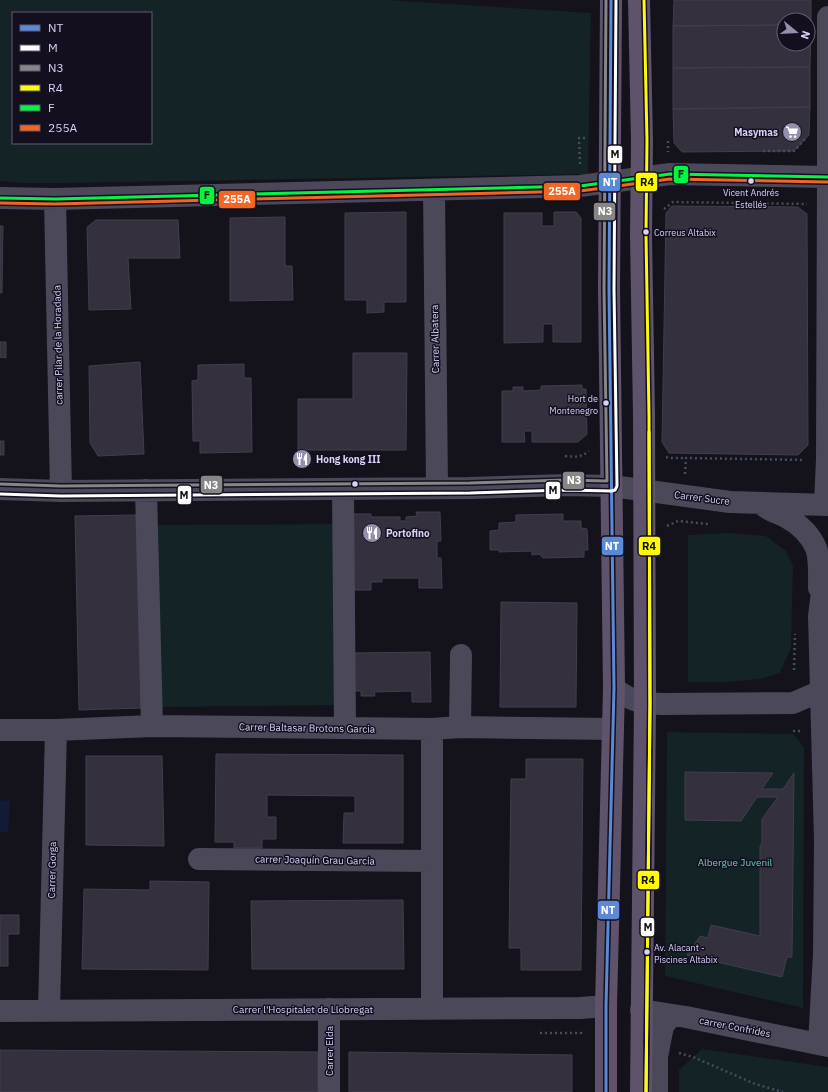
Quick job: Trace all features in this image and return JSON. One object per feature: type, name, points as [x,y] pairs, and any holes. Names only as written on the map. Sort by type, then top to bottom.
[{"type":"main road","points":[[606,1092],[606,1006],[614,729],[609,289],[611,0]]},
{"type":"main road","points":[[639,0],[642,177],[641,235],[645,704],[641,1092]]},
{"type":"street","points":[[827,504],[828,17]]},
{"type":"street","points":[[0,198],[55,199],[580,186],[670,174],[828,176]]},
{"type":"street","name":"Carrer Albatera","points":[[434,190],[437,488]]},
{"type":"street","name":"carrer Pilar de la Horadada","points":[[55,199],[61,491]]},
{"type":"street","name":"Carrer Sucre","points":[[0,489],[61,491],[343,489],[565,484],[612,486],[730,502],[827,504]]},
{"type":"street","points":[[343,489],[345,728]]},
{"type":"street","points":[[146,490],[152,726]]},
{"type":"street","name":"Carrer Sucre","points":[[760,503],[770,510],[796,522],[805,530],[816,548],[819,566],[819,616]]},
{"type":"street","points":[[823,1045],[825,841],[824,693],[819,616],[828,571]]},
{"type":"street","points":[[460,727],[461,655]]},
{"type":"street","points":[[614,688],[626,696],[645,704],[793,703],[824,693]]},
{"type":"street","name":"Carrer Baltasar Brotons Garcia","points":[[0,730],[56,730],[152,726],[614,729]]},
{"type":"street","points":[[432,729],[432,1008]]},
{"type":"street","name":"Carrer Gorga","points":[[49,1010],[56,730]]},
{"type":"street","name":"carrer Joaquín Grau García","points":[[199,858],[432,861]]},
{"type":"street","name":"Carrer l'Hospitalet de Llobregat","points":[[0,1011],[580,1008],[606,1006]]},
{"type":"street","name":"Carrer Elda","points":[[329,1009],[329,1092]]},
{"type":"street","name":"carrer Confrides","points":[[641,1010],[823,1045]]},
{"type":"street","points":[[657,1092],[657,1057],[663,1026],[672,1015]]},
{"type":"path","points":[[762,151],[794,151],[809,135]]},
{"type":"path","points":[[580,169],[579,138],[594,138]]},
{"type":"path","points":[[668,141],[668,152]]},
{"type":"path","points":[[659,214],[673,202],[810,204]]},
{"type":"path","points":[[565,456],[578,457],[590,450]]},
{"type":"path","points":[[685,477],[686,458],[810,460]]},
{"type":"path","points":[[678,521],[710,524]]},
{"type":"path","points":[[794,670],[795,629]]},
{"type":"path","points":[[677,1052],[693,1057],[755,1084],[783,1092]]},
{"type":"green space","points":[[0,0],[387,0],[591,13],[588,174],[21,183],[0,181]]},
{"type":"green space","points":[[338,524],[339,705],[159,707],[158,525]]},
{"type":"green space","points":[[727,533],[766,536],[786,551],[793,566],[791,648],[780,673],[760,679],[727,682],[688,682],[688,535]]},
{"type":"green space","name":"Albergue Juvenil","points":[[667,732],[793,734],[804,747],[803,1008],[665,976]]},
{"type":"green space","points":[[702,1049],[828,1067],[828,1092],[679,1092],[679,1070]]},
{"type":"water","points":[[0,800],[10,801],[8,833],[0,832]]},
{"type":"building","points":[[674,0],[811,0],[811,12],[776,12],[776,25],[673,26]]},
{"type":"building","points":[[776,25],[776,52],[810,52],[810,67],[673,68],[673,26]]},
{"type":"building","points":[[810,67],[810,107],[673,109],[673,68]]},
{"type":"building","points":[[810,107],[809,135],[794,151],[682,152],[674,143],[673,109]]},
{"type":"building","points":[[672,206],[798,207],[807,214],[808,445],[798,455],[669,453],[662,442],[666,213]]},
{"type":"building","points":[[406,212],[406,302],[384,302],[384,312],[367,313],[367,300],[345,300],[345,213]]},
{"type":"building","points":[[554,212],[576,212],[581,218],[581,342],[553,342],[553,324],[543,324],[543,342],[504,343],[504,213],[542,213],[542,226],[554,226]]},
{"type":"building","points":[[285,217],[285,266],[292,266],[293,300],[230,301],[230,218]]},
{"type":"building","points":[[96,220],[178,220],[180,258],[128,258],[131,309],[89,310],[87,227]]},
{"type":"building","points":[[0,226],[3,226],[2,293],[0,293]]},
{"type":"building","points":[[0,342],[6,342],[6,358],[0,357]]},
{"type":"building","points":[[353,353],[407,353],[406,450],[298,450],[298,399],[353,399]]},
{"type":"building","points":[[140,362],[144,454],[98,456],[90,443],[89,366]]},
{"type":"building","points":[[244,364],[244,378],[251,378],[252,452],[200,453],[200,441],[193,441],[192,381],[198,380],[198,365]]},
{"type":"building","points":[[582,385],[582,389],[586,389],[587,434],[578,442],[532,442],[532,431],[524,431],[525,442],[502,442],[502,391],[513,391],[513,387],[523,387],[523,391],[541,390],[541,386]]},
{"type":"building","points":[[0,441],[4,441],[4,455],[0,455]]},
{"type":"building","points":[[416,512],[440,512],[441,541],[437,541],[437,558],[441,558],[442,588],[419,588],[419,578],[382,578],[382,582],[371,582],[371,590],[348,590],[347,514],[371,514],[371,517],[400,517],[400,521],[406,521],[406,517],[417,516]]},
{"type":"building","points":[[563,514],[563,521],[581,521],[581,528],[587,529],[588,550],[584,550],[584,557],[543,558],[539,554],[532,555],[532,551],[499,552],[499,550],[490,550],[490,531],[499,530],[499,523],[516,522],[516,515]]},
{"type":"building","points":[[136,515],[141,708],[79,710],[75,516]]},
{"type":"building","points":[[501,602],[577,603],[576,707],[500,707]]},
{"type":"building","points":[[430,652],[431,702],[412,702],[412,691],[374,692],[375,696],[361,696],[361,691],[354,691],[354,653]]},
{"type":"building","points":[[216,754],[403,755],[403,843],[343,843],[344,813],[355,813],[355,796],[267,795],[267,817],[276,817],[276,839],[262,839],[262,848],[234,848],[234,842],[215,842]]},
{"type":"building","points":[[86,756],[162,756],[164,846],[86,845]]},
{"type":"building","points":[[526,759],[583,759],[581,970],[521,970],[521,948],[509,948],[511,779],[526,779]]},
{"type":"building","points":[[685,772],[773,773],[762,789],[783,789],[794,773],[792,957],[787,957],[782,977],[687,955],[700,936],[708,938],[711,925],[760,936],[760,847],[762,843],[762,819],[778,797],[757,797],[741,821],[685,820]]},
{"type":"building","points":[[150,881],[209,882],[208,970],[82,969],[84,889],[150,890]]},
{"type":"building","points":[[403,900],[404,969],[252,969],[251,901]]},
{"type":"building","points":[[0,915],[19,915],[19,934],[8,934],[8,966],[0,966]]},
{"type":"building","points":[[0,1050],[318,1052],[318,1092],[0,1092]]},
{"type":"building","points":[[349,1052],[572,1055],[572,1092],[349,1092]]},
{"type":"transit line","name":"N3","points":[[0,484],[61,486],[470,483],[565,480],[607,481],[604,289],[606,0]]},
{"type":"transit line","name":"NT","points":[[606,1092],[606,1006],[614,688],[609,289],[611,0]]},
{"type":"transit line","name":"M","points":[[0,494],[61,496],[470,493],[615,490],[617,486],[614,289],[616,0]]},
{"type":"transit line","name":"R4","points":[[644,0],[647,140],[646,235],[649,415],[650,704],[646,1092]]},
{"type":"transit line","name":"F","points":[[0,198],[55,199],[580,186],[670,174],[828,177]]},
{"type":"transit line","name":"255A","points":[[0,203],[55,204],[580,191],[670,179],[828,182]]},
{"type":"transit line","name":"M","points":[[646,1092],[650,704],[649,432]]},
{"type":"place","name":"Masymas","points":[[792,132]]},
{"type":"place","name":"Vicent Andrés Estellés","points":[[751,181]]},
{"type":"place","name":"Correus Altabix","points":[[646,232]]},
{"type":"place","name":"Hort de Montenegro","points":[[606,403]]},
{"type":"place","name":"Hong kong III","points":[[302,459]]},
{"type":"place","name":"Portofino","points":[[372,533]]},
{"type":"place","name":"Av. Alacant - Piscines Altabix","points":[[647,952]]}]
